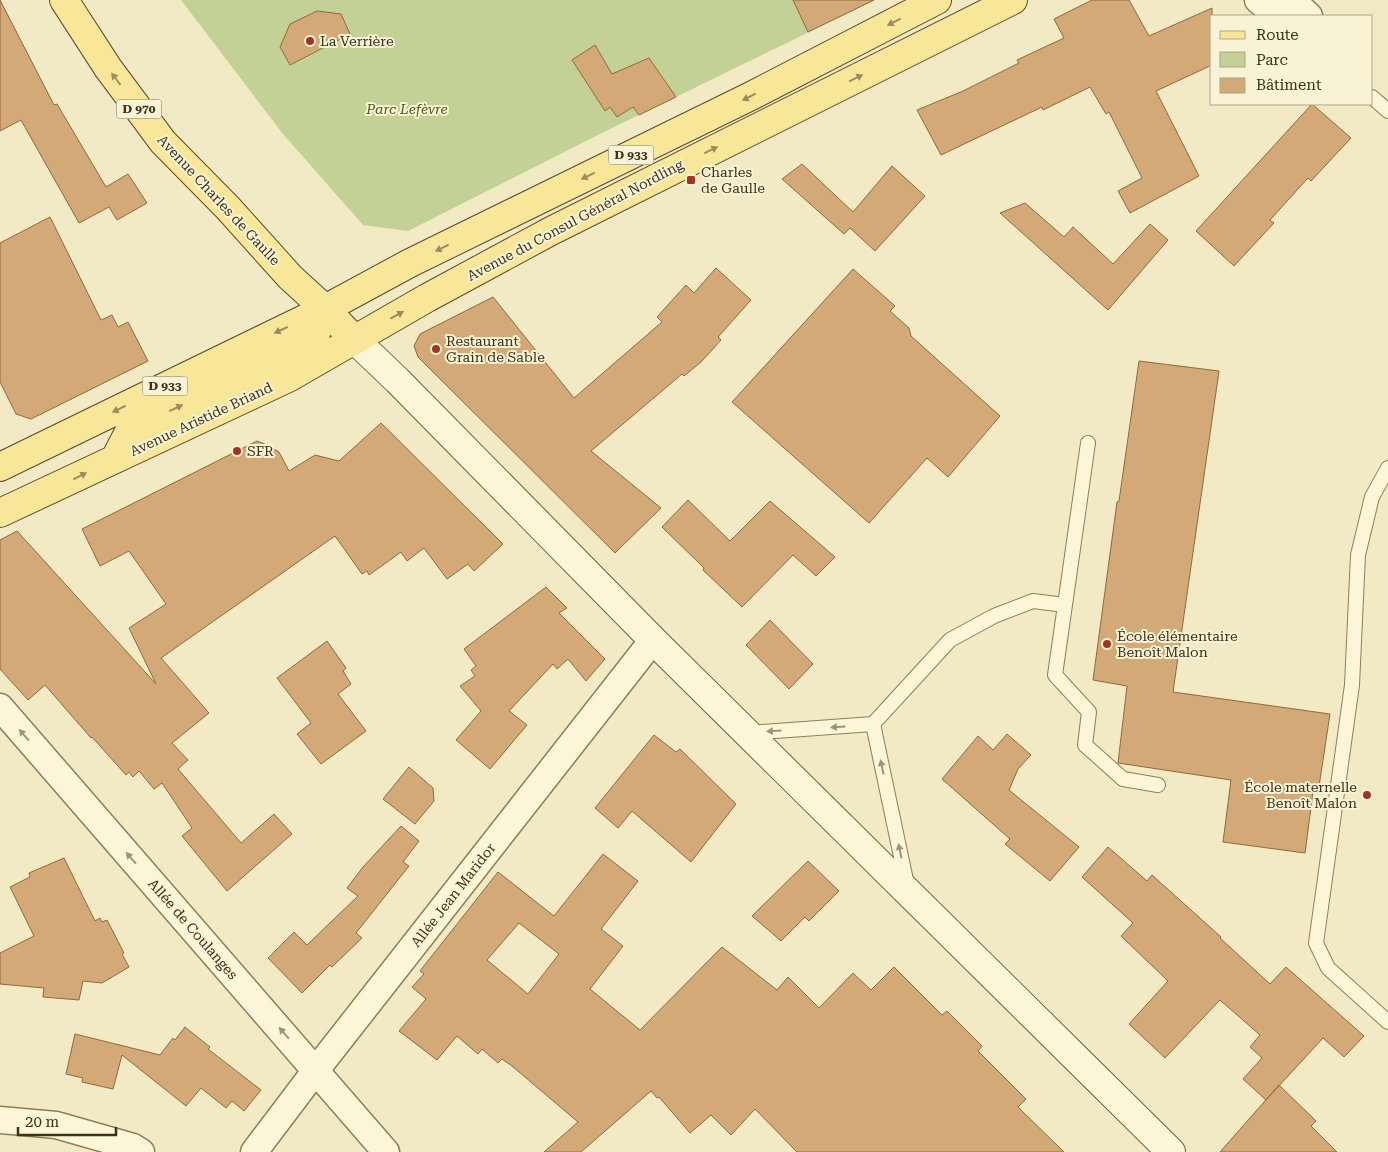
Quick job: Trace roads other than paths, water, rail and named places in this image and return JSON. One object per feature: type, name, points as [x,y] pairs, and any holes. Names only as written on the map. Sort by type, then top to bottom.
[{"type":"main road","name":"Avenue Charles de Gaulle","points":[[64,0],[108,68],[164,142],[228,208],[290,277],[354,339]]},
{"type":"main road","name":"D 933","points":[[2,461],[325,309],[416,260],[742,100],[937,0]]},
{"type":"main road","name":"Avenue du Consul Général Nordling","points":[[354,339],[552,231],[1013,0]]},
{"type":"main road","points":[[115,459],[130,430],[314,341],[325,309]]},
{"type":"main road","name":"Avenue Aristide Briand","points":[[0,513],[288,378],[354,339]]},
{"type":"main road","name":"D 970","points":[[354,339],[404,387],[746,733],[1171,1152]]},
{"type":"main road","points":[[2,461],[44,493]]},
{"type":"street","points":[[1258,0],[1277,15]]},
{"type":"street","points":[[1292,0],[1308,15]]},
{"type":"street","name":"Allée Jean Maridor","points":[[254,1152],[316,1070],[653,640]]},
{"type":"street","name":"Allée de Coulanges","points":[[0,707],[386,1152]]},
{"type":"street","points":[[0,1120],[56,1124],[133,1147],[140,1152]]},
{"type":"lane","points":[[1373,98],[1388,111]]},
{"type":"lane","points":[[1088,443],[1055,675],[1089,712],[1085,744],[1123,779],[1158,785]]},
{"type":"lane","points":[[1388,468],[1372,497],[1358,555],[1352,685],[1316,943],[1328,968],[1388,1022]]},
{"type":"lane","points":[[746,733],[873,724],[950,640],[994,616],[1033,601],[1065,604]]},
{"type":"lane","points":[[873,724],[909,894]]},
{"type":"place","name":"La Verrière","points":[[310,41]]},
{"type":"place","name":"Charles de Gaulle","points":[[691,180]]},
{"type":"place","name":"Restaurant Grain de Sable","points":[[436,349]]},
{"type":"place","name":"SFR","points":[[237,451]]},
{"type":"place","name":"École élémentaire Benoît Malon","points":[[1107,644]]},
{"type":"place","name":"École maternelle Benoît Malon","points":[[1367,795]]},
{"type":"park label","name":"Parc Lefèvre","points":[[407,109]]}]
